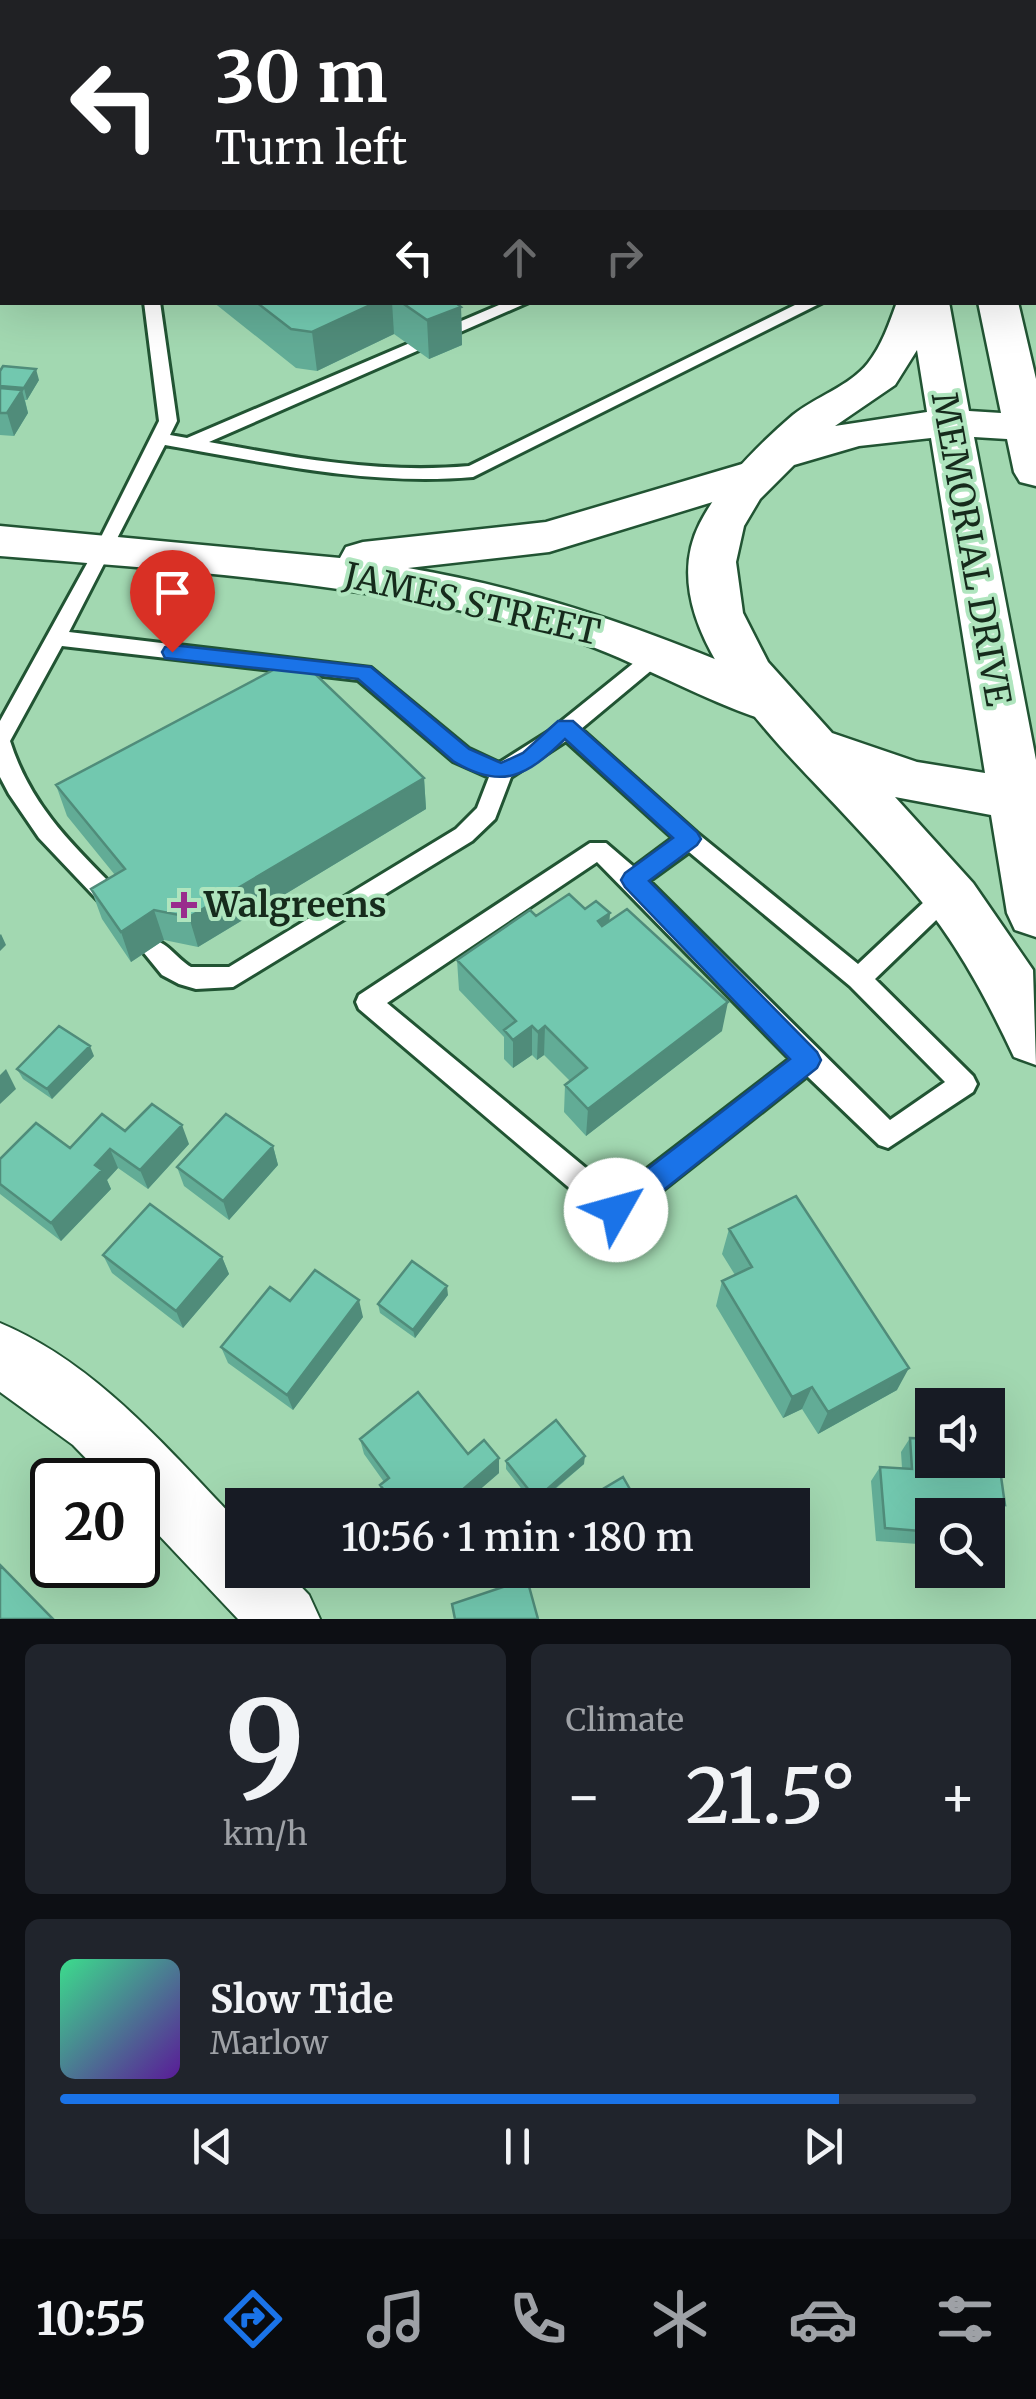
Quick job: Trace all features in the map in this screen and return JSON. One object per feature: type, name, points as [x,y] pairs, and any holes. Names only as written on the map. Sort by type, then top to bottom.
[{"type":"main road","points":[[916,305],[902,342],[880,376],[817,417],[728,510],[712,562],[713,587],[729,640],[771,703],[950,892],[991,949],[1036,1038]]},
{"type":"main road","name":"MEMORIAL DRIVE","points":[[929,305],[948,422],[1026,801],[1036,913]]},
{"type":"main road","name":"MEMORIAL DRIVE","points":[[999,305],[1030,427],[1036,472]]},
{"type":"main road","points":[[1020,305],[1036,326]]},
{"type":"main road","name":"JAMES STREET","points":[[279,563],[438,552],[549,537],[767,467],[833,437],[871,429],[948,422],[1030,427]]},
{"type":"main road","name":"JAMES STREET","points":[[0,542],[279,563],[528,610],[607,633],[771,703]]},
{"type":"main road","points":[[810,744],[913,782],[1026,801]]},
{"type":"street","points":[[0,1354],[96,1422],[285,1619]]},
{"type":"lane","points":[[120,908],[58,844],[14,784],[0,742],[105,550],[168,420],[152,305]]},
{"type":"lane","points":[[190,443],[514,305]]},
{"type":"lane","points":[[159,438],[331,467],[431,477],[473,471],[808,305]]},
{"type":"lane","points":[[56,638],[364,672],[461,755],[477,765],[502,772],[530,759],[658,654]]},
{"type":"lane","points":[[565,727],[689,839],[859,979],[964,1084],[888,1136],[598,849],[368,1002],[616,1210],[808,1060]]},
{"type":"lane","points":[[152,948],[174,974],[193,981],[233,978],[464,835],[487,813],[502,772]]},
{"type":"lane","points":[[633,880],[689,839]]},
{"type":"lane","points":[[859,979],[950,892]]},
{"type":"building","points":[[260,305],[370,305],[312,332],[291,329]]},
{"type":"building","points":[[405,305],[461,307],[427,320]]},
{"type":"building","points":[[3,366],[36,369],[24,388],[0,386]]},
{"type":"building","points":[[0,388],[22,390],[7,413],[0,413]]},
{"type":"building","name":"Walgreens","points":[[277,668],[311,670],[424,778],[189,917],[154,910],[121,932],[91,889],[125,869],[56,785]]},
{"type":"building","points":[[569,894],[585,909],[596,901],[610,913],[598,921],[602,926],[627,909],[728,1002],[588,1109],[565,1085],[587,1068],[545,1026],[538,1032],[532,1026],[513,1040],[504,1030],[516,1021],[457,960],[530,910],[536,916]]},
{"type":"building","points":[[59,1026],[90,1046],[47,1089],[17,1069]]},
{"type":"building","points":[[152,1104],[182,1125],[140,1170],[110,1149],[95,1165],[102,1170],[51,1223],[0,1184],[0,1159],[36,1123],[70,1148],[102,1114],[125,1131]]},
{"type":"building","points":[[226,1114],[273,1146],[223,1201],[177,1167]]},
{"type":"building","points":[[796,1196],[909,1368],[828,1412],[812,1387],[792,1397],[722,1281],[752,1267],[729,1229]]},
{"type":"building","points":[[150,1204],[222,1257],[176,1311],[103,1255]]},
{"type":"building","points":[[412,1261],[447,1286],[413,1330],[378,1304]]},
{"type":"building","points":[[315,1270],[359,1300],[287,1395],[221,1347],[270,1287],[290,1301]]},
{"type":"building","points":[[418,1392],[468,1454],[484,1440],[499,1458],[465,1488],[382,1488],[380,1485],[389,1478],[360,1439]]},
{"type":"building","points":[[556,1420],[585,1456],[549,1488],[527,1488],[506,1461]]},
{"type":"building","points":[[910,1438],[915,1438],[915,1478],[1001,1478],[1004,1498],[915,1498],[915,1531],[885,1528],[880,1467],[912,1469]]},
{"type":"building","points":[[623,1477],[629,1488],[605,1488]]},
{"type":"building","points":[[0,1565],[53,1619],[0,1619]]},
{"type":"building","points":[[500,1588],[529,1588],[538,1619],[455,1619],[452,1604]]},
{"type":"place","name":"Walgreens","points":[[184,905]]},
{"type":"route","points":[[172,652],[364,672],[461,755],[477,765],[502,772],[530,759],[565,727],[689,839],[633,880],[808,1060],[616,1210]]}]
